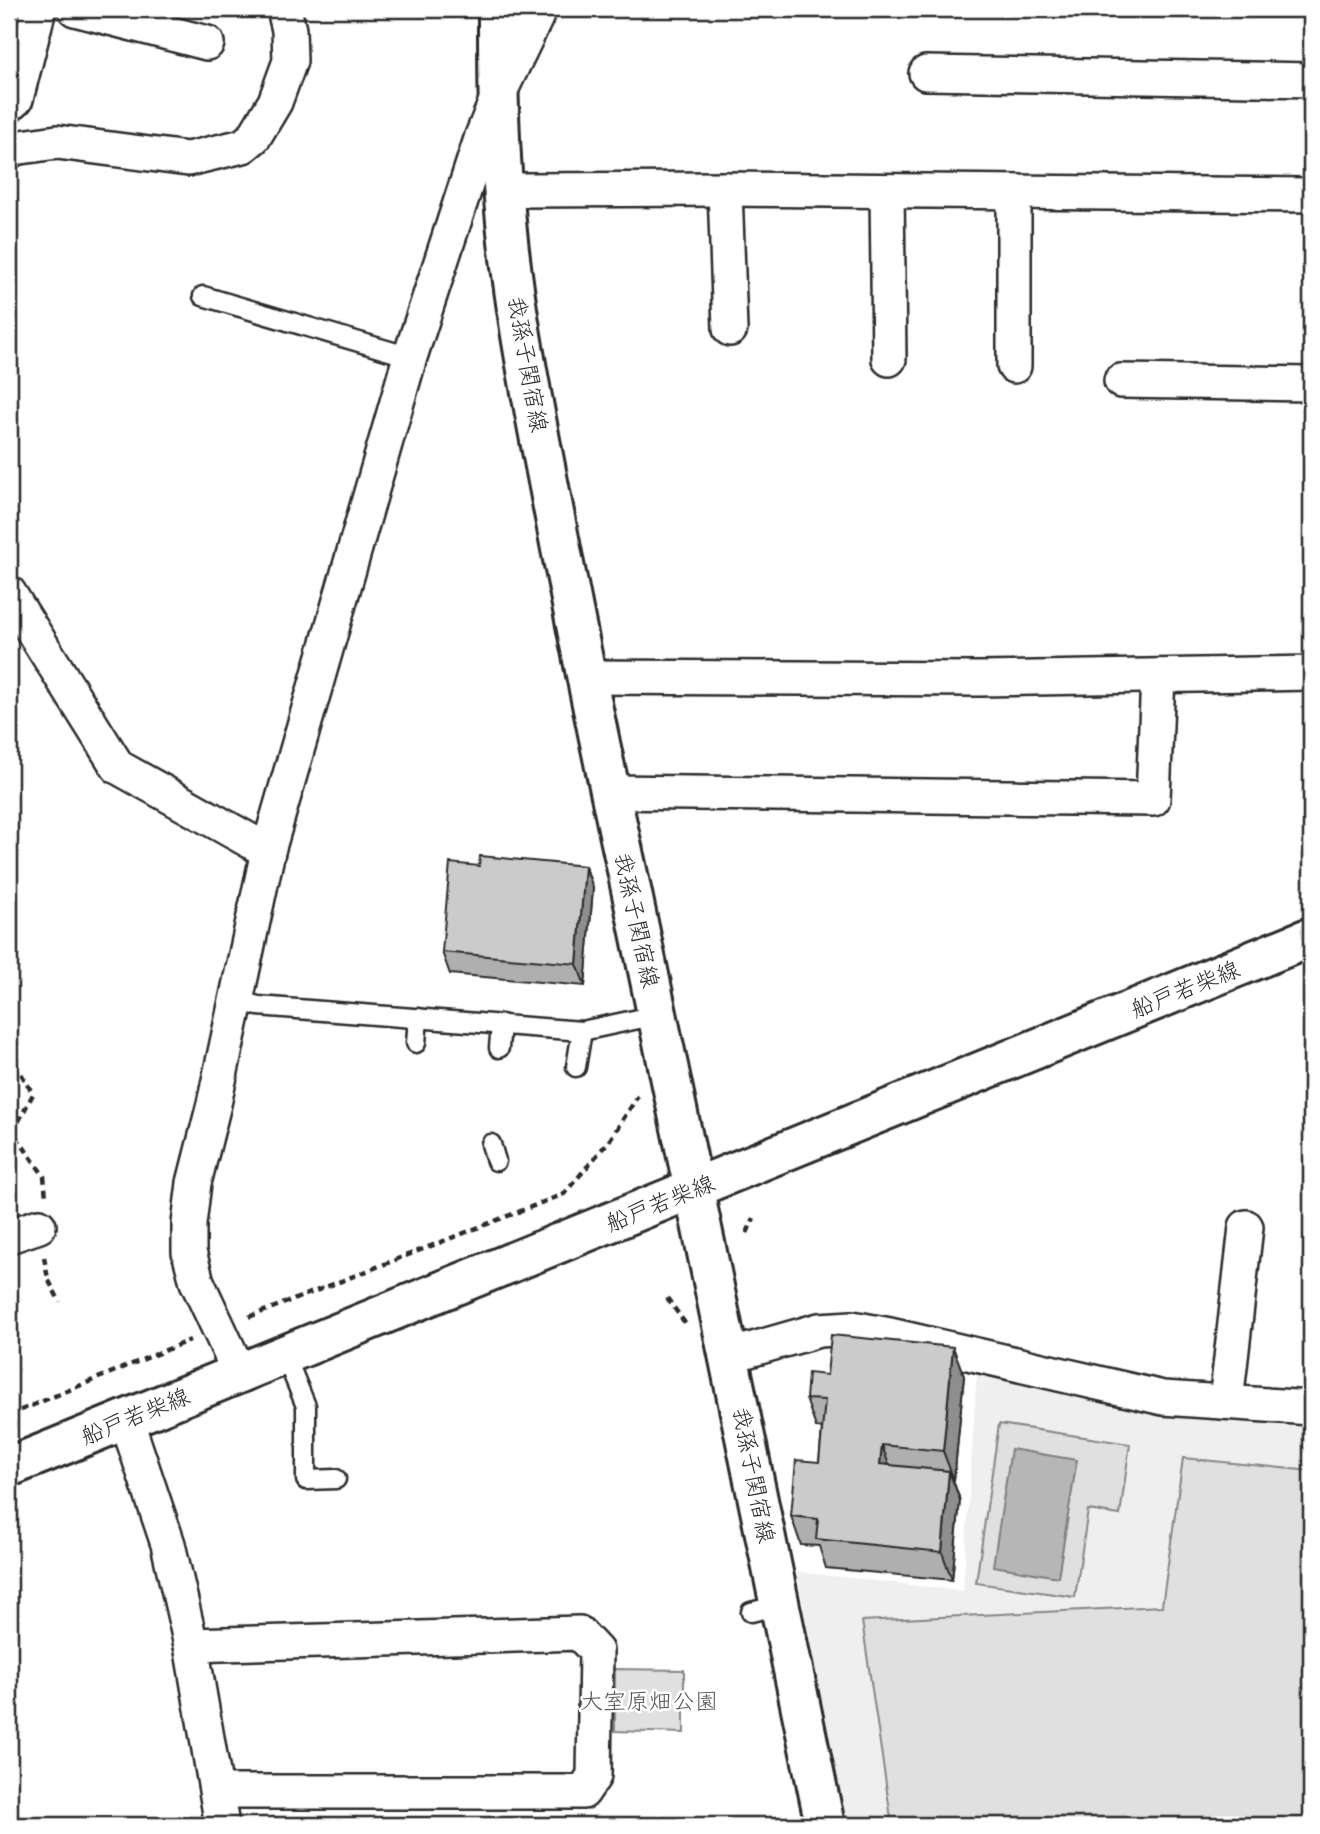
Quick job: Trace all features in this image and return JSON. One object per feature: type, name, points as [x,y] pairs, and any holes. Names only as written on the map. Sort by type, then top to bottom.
[{"type":"main road","name":"我孫子関宿線","points":[[498,9],[498,96],[503,188],[516,303],[533,403],[586,677],[729,1356],[766,1609],[825,1825]]},
{"type":"main road","name":"船戸若柴線","points":[[9,1467],[1311,937]]},
{"type":"street","points":[[9,105],[16,99],[39,9]]},
{"type":"street","points":[[75,9],[207,43]]},
{"type":"street","points":[[9,152],[14,148],[58,142],[188,159],[243,146],[254,137],[275,102],[290,61],[289,30],[284,9]]},
{"type":"street","points":[[240,1374],[197,1282],[189,1252],[194,1183],[268,851],[410,357],[482,136],[540,9]]},
{"type":"street","points":[[926,73],[1311,80]]},
{"type":"street","points":[[503,188],[1311,195]]},
{"type":"street","points":[[725,189],[730,329]]},
{"type":"street","points":[[887,191],[889,359]]},
{"type":"street","points":[[1014,192],[1014,366]]},
{"type":"street","points":[[1121,381],[1311,384]]},
{"type":"street","points":[[9,593],[118,767],[268,851]]},
{"type":"street","points":[[586,677],[979,679],[1311,673]]},
{"type":"street","points":[[610,792],[1153,799],[1158,676]]},
{"type":"street","points":[[1226,1402],[1246,1227]]},
{"type":"street","points":[[729,1356],[819,1330],[852,1328],[1163,1398],[1311,1408]]},
{"type":"street","points":[[126,1419],[168,1544],[191,1644],[222,1825]]},
{"type":"street","points":[[191,1644],[579,1633],[596,1651],[594,1776],[583,1792],[217,1793]]},
{"type":"lane","points":[[204,296],[410,357]]},
{"type":"lane","points":[[236,1000],[258,1006],[582,1031],[657,1015]]},
{"type":"lane","points":[[416,1043],[418,1018]]},
{"type":"lane","points":[[499,1048],[501,1024]]},
{"type":"lane","points":[[576,1067],[582,1031]]},
{"type":"lane","points":[[285,1355],[306,1406],[306,1480],[336,1479]]},
{"type":"path","points":[[9,1053],[33,1094],[13,1132],[44,1176],[47,1195],[24,1231],[60,1302]]},
{"type":"path","points":[[247,1317],[564,1194],[609,1141],[638,1096]]},
{"type":"path","points":[[747,1233],[754,1218]]},
{"type":"path","points":[[9,1415],[194,1338]]},
{"type":"shaded area","points":[[977,1371],[1153,1415],[1311,1425],[1311,1825],[844,1825],[797,1572],[963,1591]]},
{"type":"shaded area","points":[[1011,1449],[1077,1460],[1058,1577],[993,1566]]},
{"type":"green space","points":[[999,1424],[1130,1444],[1120,1515],[1088,1510],[1075,1597],[976,1583]]},
{"type":"green space","points":[[1183,1458],[1311,1471],[1311,1825],[892,1825],[862,1621],[1162,1606]]},
{"type":"green space","name":"大室原畑公園","points":[[615,1669],[684,1670],[684,1733],[615,1731]]},
{"type":"building","points":[[480,856],[585,866],[577,964],[442,952],[450,863],[479,866]]},
{"type":"building","points":[[831,1335],[953,1347],[943,1451],[882,1445],[880,1464],[949,1471],[942,1552],[816,1539],[818,1519],[791,1516],[796,1460],[819,1462],[825,1400],[806,1399],[808,1373],[827,1375]]}]
